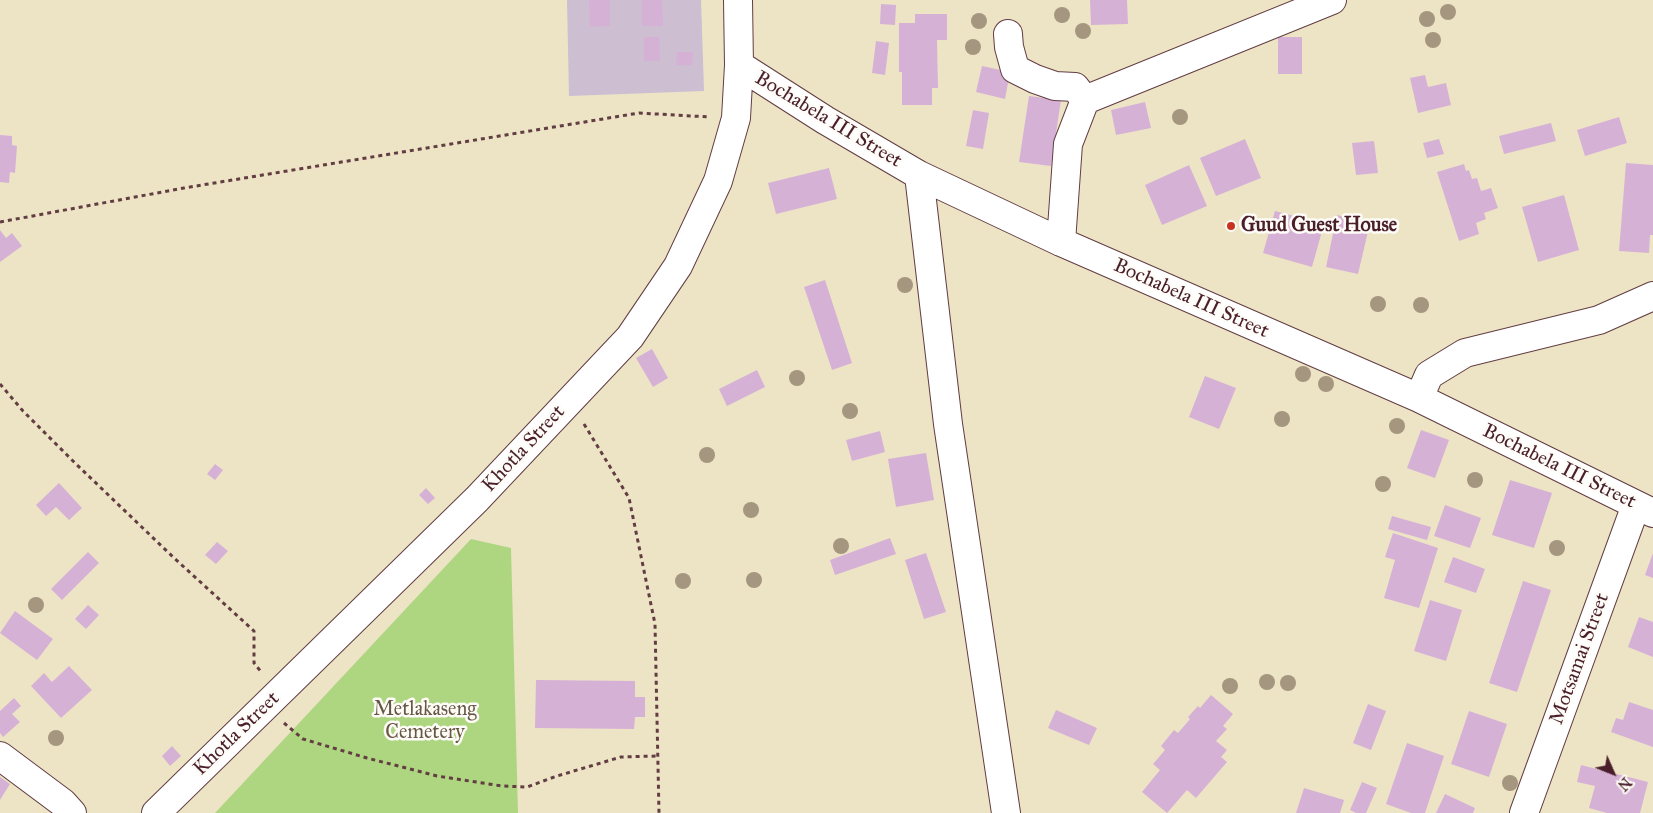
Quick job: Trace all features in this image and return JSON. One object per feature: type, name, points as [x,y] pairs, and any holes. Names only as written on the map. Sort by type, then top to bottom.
[{"type":"street","name":"Khotla Street","points":[[156,813],[477,499],[630,337],[678,266],[718,181],[736,118],[739,65],[738,0]]},
{"type":"street","points":[[1061,242],[1068,144],[1085,100],[1332,0]]},
{"type":"street","points":[[1008,34],[1014,69],[1054,86],[1075,87],[1085,100]]},
{"type":"street","name":"Bochabela III Street","points":[[739,65],[825,120],[919,175],[1061,242],[1419,398],[1645,509]]},
{"type":"street","points":[[919,175],[948,424],[1006,813]]},
{"type":"street","points":[[1419,398],[1429,375],[1465,353],[1599,320],[1653,296]]},
{"type":"street","name":"Motsamai Street","points":[[1524,813],[1645,509]]},
{"type":"street","points":[[0,756],[63,803],[72,813]]},
{"type":"path","points":[[0,222],[184,188],[640,113],[736,118]]},
{"type":"path","points":[[0,384],[23,411],[74,462],[254,631],[254,663],[271,701],[303,739],[437,776],[502,786],[527,787],[621,757],[657,756]]},
{"type":"path","points":[[570,400],[628,498],[655,624],[659,813]]},
{"type":"shaded area","points":[[567,0],[701,0],[704,91],[569,96]]},
{"type":"green space","name":"Metlakaseng Cemetery","points":[[471,539],[511,548],[518,813],[215,813]]},
{"type":"building","points":[[589,0],[610,0],[610,26],[590,27]]},
{"type":"building","points":[[642,0],[662,0],[663,26],[642,26]]},
{"type":"building","points":[[1090,0],[1127,0],[1128,24],[1091,25]]},
{"type":"building","points":[[881,4],[896,5],[895,25],[880,24]]},
{"type":"building","points":[[915,14],[947,14],[947,40],[937,40],[938,88],[932,88],[932,105],[902,105],[902,72],[899,72],[899,23],[915,23]]},
{"type":"building","points":[[644,37],[659,37],[660,61],[644,61]]},
{"type":"building","points":[[1278,37],[1302,37],[1302,74],[1278,74]]},
{"type":"building","points":[[876,41],[889,43],[885,75],[872,73]]},
{"type":"building","points":[[677,52],[693,52],[692,65],[676,65]]},
{"type":"building","points":[[982,66],[1010,72],[1005,99],[976,92]]},
{"type":"building","points":[[1425,75],[1428,87],[1446,83],[1451,105],[1418,113],[1410,78]]},
{"type":"building","points":[[1029,96],[1061,100],[1051,166],[1019,162]]},
{"type":"building","points":[[1145,102],[1151,128],[1116,135],[1111,110]]},
{"type":"building","points":[[973,110],[989,113],[983,149],[966,146]]},
{"type":"building","points":[[1619,117],[1627,143],[1585,156],[1577,130]]},
{"type":"building","points":[[1551,123],[1556,141],[1504,154],[1499,136]]},
{"type":"building","points":[[0,135],[12,136],[12,145],[17,146],[15,173],[10,172],[9,183],[0,182]]},
{"type":"building","points":[[1245,139],[1261,178],[1216,196],[1200,158]]},
{"type":"building","points":[[1439,139],[1444,154],[1427,158],[1423,143]]},
{"type":"building","points":[[1374,141],[1378,173],[1356,175],[1352,143]]},
{"type":"building","points":[[1626,163],[1653,165],[1653,235],[1650,235],[1649,253],[1619,251]]},
{"type":"building","points":[[1464,164],[1466,171],[1469,170],[1472,179],[1477,178],[1481,191],[1491,188],[1498,208],[1484,213],[1486,219],[1476,223],[1479,234],[1459,241],[1437,172]]},
{"type":"building","points":[[1189,165],[1207,206],[1162,225],[1145,185]]},
{"type":"building","points":[[829,168],[837,199],[776,214],[768,183]]},
{"type":"building","points":[[1564,195],[1579,250],[1538,262],[1522,207]]},
{"type":"building","points":[[1275,211],[1324,224],[1312,267],[1263,253]]},
{"type":"building","points":[[1337,215],[1370,223],[1358,274],[1326,267]]},
{"type":"building","points":[[0,230],[6,238],[12,233],[22,246],[0,262]]},
{"type":"building","points":[[825,280],[852,363],[832,370],[804,287]]},
{"type":"building","points":[[652,349],[668,378],[653,387],[636,358]]},
{"type":"building","points":[[757,370],[765,387],[727,406],[719,389]]},
{"type":"building","points":[[1205,376],[1236,388],[1219,429],[1189,417]]},
{"type":"building","points":[[1421,430],[1449,440],[1435,478],[1407,468]]},
{"type":"building","points":[[880,431],[885,452],[852,461],[846,440]]},
{"type":"building","points":[[926,453],[934,500],[896,507],[888,459]]},
{"type":"building","points":[[215,464],[223,470],[215,480],[207,474]]},
{"type":"building","points":[[1510,480],[1552,493],[1534,548],[1492,535]]},
{"type":"building","points":[[59,483],[82,508],[69,520],[56,507],[46,516],[36,505]]},
{"type":"building","points":[[426,488],[435,498],[428,504],[419,495]]},
{"type":"building","points":[[1445,505],[1481,518],[1470,548],[1434,536]]},
{"type":"building","points":[[1392,516],[1431,527],[1427,540],[1388,529]]},
{"type":"building","points":[[1393,533],[1438,548],[1419,608],[1384,598],[1395,560],[1385,557]]},
{"type":"building","points":[[890,538],[896,554],[835,575],[830,560]]},
{"type":"building","points":[[217,542],[228,551],[216,564],[205,555]]},
{"type":"building","points":[[88,552],[99,563],[62,600],[51,589]]},
{"type":"building","points":[[926,553],[946,612],[924,619],[905,560]]},
{"type":"building","points":[[1653,553],[1653,578],[1645,575]]},
{"type":"building","points":[[1453,557],[1485,569],[1476,593],[1444,582]]},
{"type":"building","points":[[1523,581],[1551,590],[1517,692],[1489,683]]},
{"type":"building","points":[[1430,600],[1462,610],[1446,661],[1414,651]]},
{"type":"building","points":[[88,605],[99,615],[86,629],[75,619]]},
{"type":"building","points":[[15,611],[53,639],[37,660],[0,633]]},
{"type":"building","points":[[1639,617],[1653,622],[1653,657],[1628,647]]},
{"type":"building","points":[[69,666],[92,690],[61,718],[31,686],[44,673],[52,682]]},
{"type":"building","points":[[536,680],[635,681],[635,697],[645,697],[645,717],[635,717],[634,729],[535,728]]},
{"type":"building","points":[[1211,695],[1233,714],[1223,726],[1227,729],[1216,741],[1227,750],[1221,757],[1227,762],[1196,798],[1187,790],[1167,813],[1142,792],[1160,770],[1153,764],[1165,750],[1161,746],[1174,730],[1178,733],[1190,719],[1188,717],[1198,706],[1200,708]]},
{"type":"building","points":[[14,698],[21,706],[12,714],[20,722],[3,737],[0,733],[0,711]]},
{"type":"building","points":[[1629,702],[1653,710],[1653,747],[1611,732],[1616,718],[1623,720]]},
{"type":"building","points":[[1368,704],[1386,711],[1371,750],[1353,743]]},
{"type":"building","points":[[1056,710],[1097,728],[1089,745],[1048,728]]},
{"type":"building","points":[[1469,711],[1507,724],[1489,777],[1451,764]]},
{"type":"building","points":[[1407,743],[1444,756],[1425,813],[1411,813],[1386,804]]},
{"type":"building","points":[[172,746],[181,756],[170,766],[162,756]]},
{"type":"building","points":[[1581,765],[1648,782],[1640,813],[1607,813],[1589,808],[1595,786],[1577,782]]},
{"type":"building","points":[[0,777],[10,784],[0,800]]},
{"type":"building","points":[[1362,782],[1377,788],[1366,813],[1356,813],[1350,810]]},
{"type":"building","points":[[1304,788],[1344,800],[1340,813],[1296,813]]},
{"type":"building","points":[[1445,794],[1475,808],[1473,813],[1436,813]]},
{"type":"place","name":"Guud Guest House","points":[[1231,226]]}]
